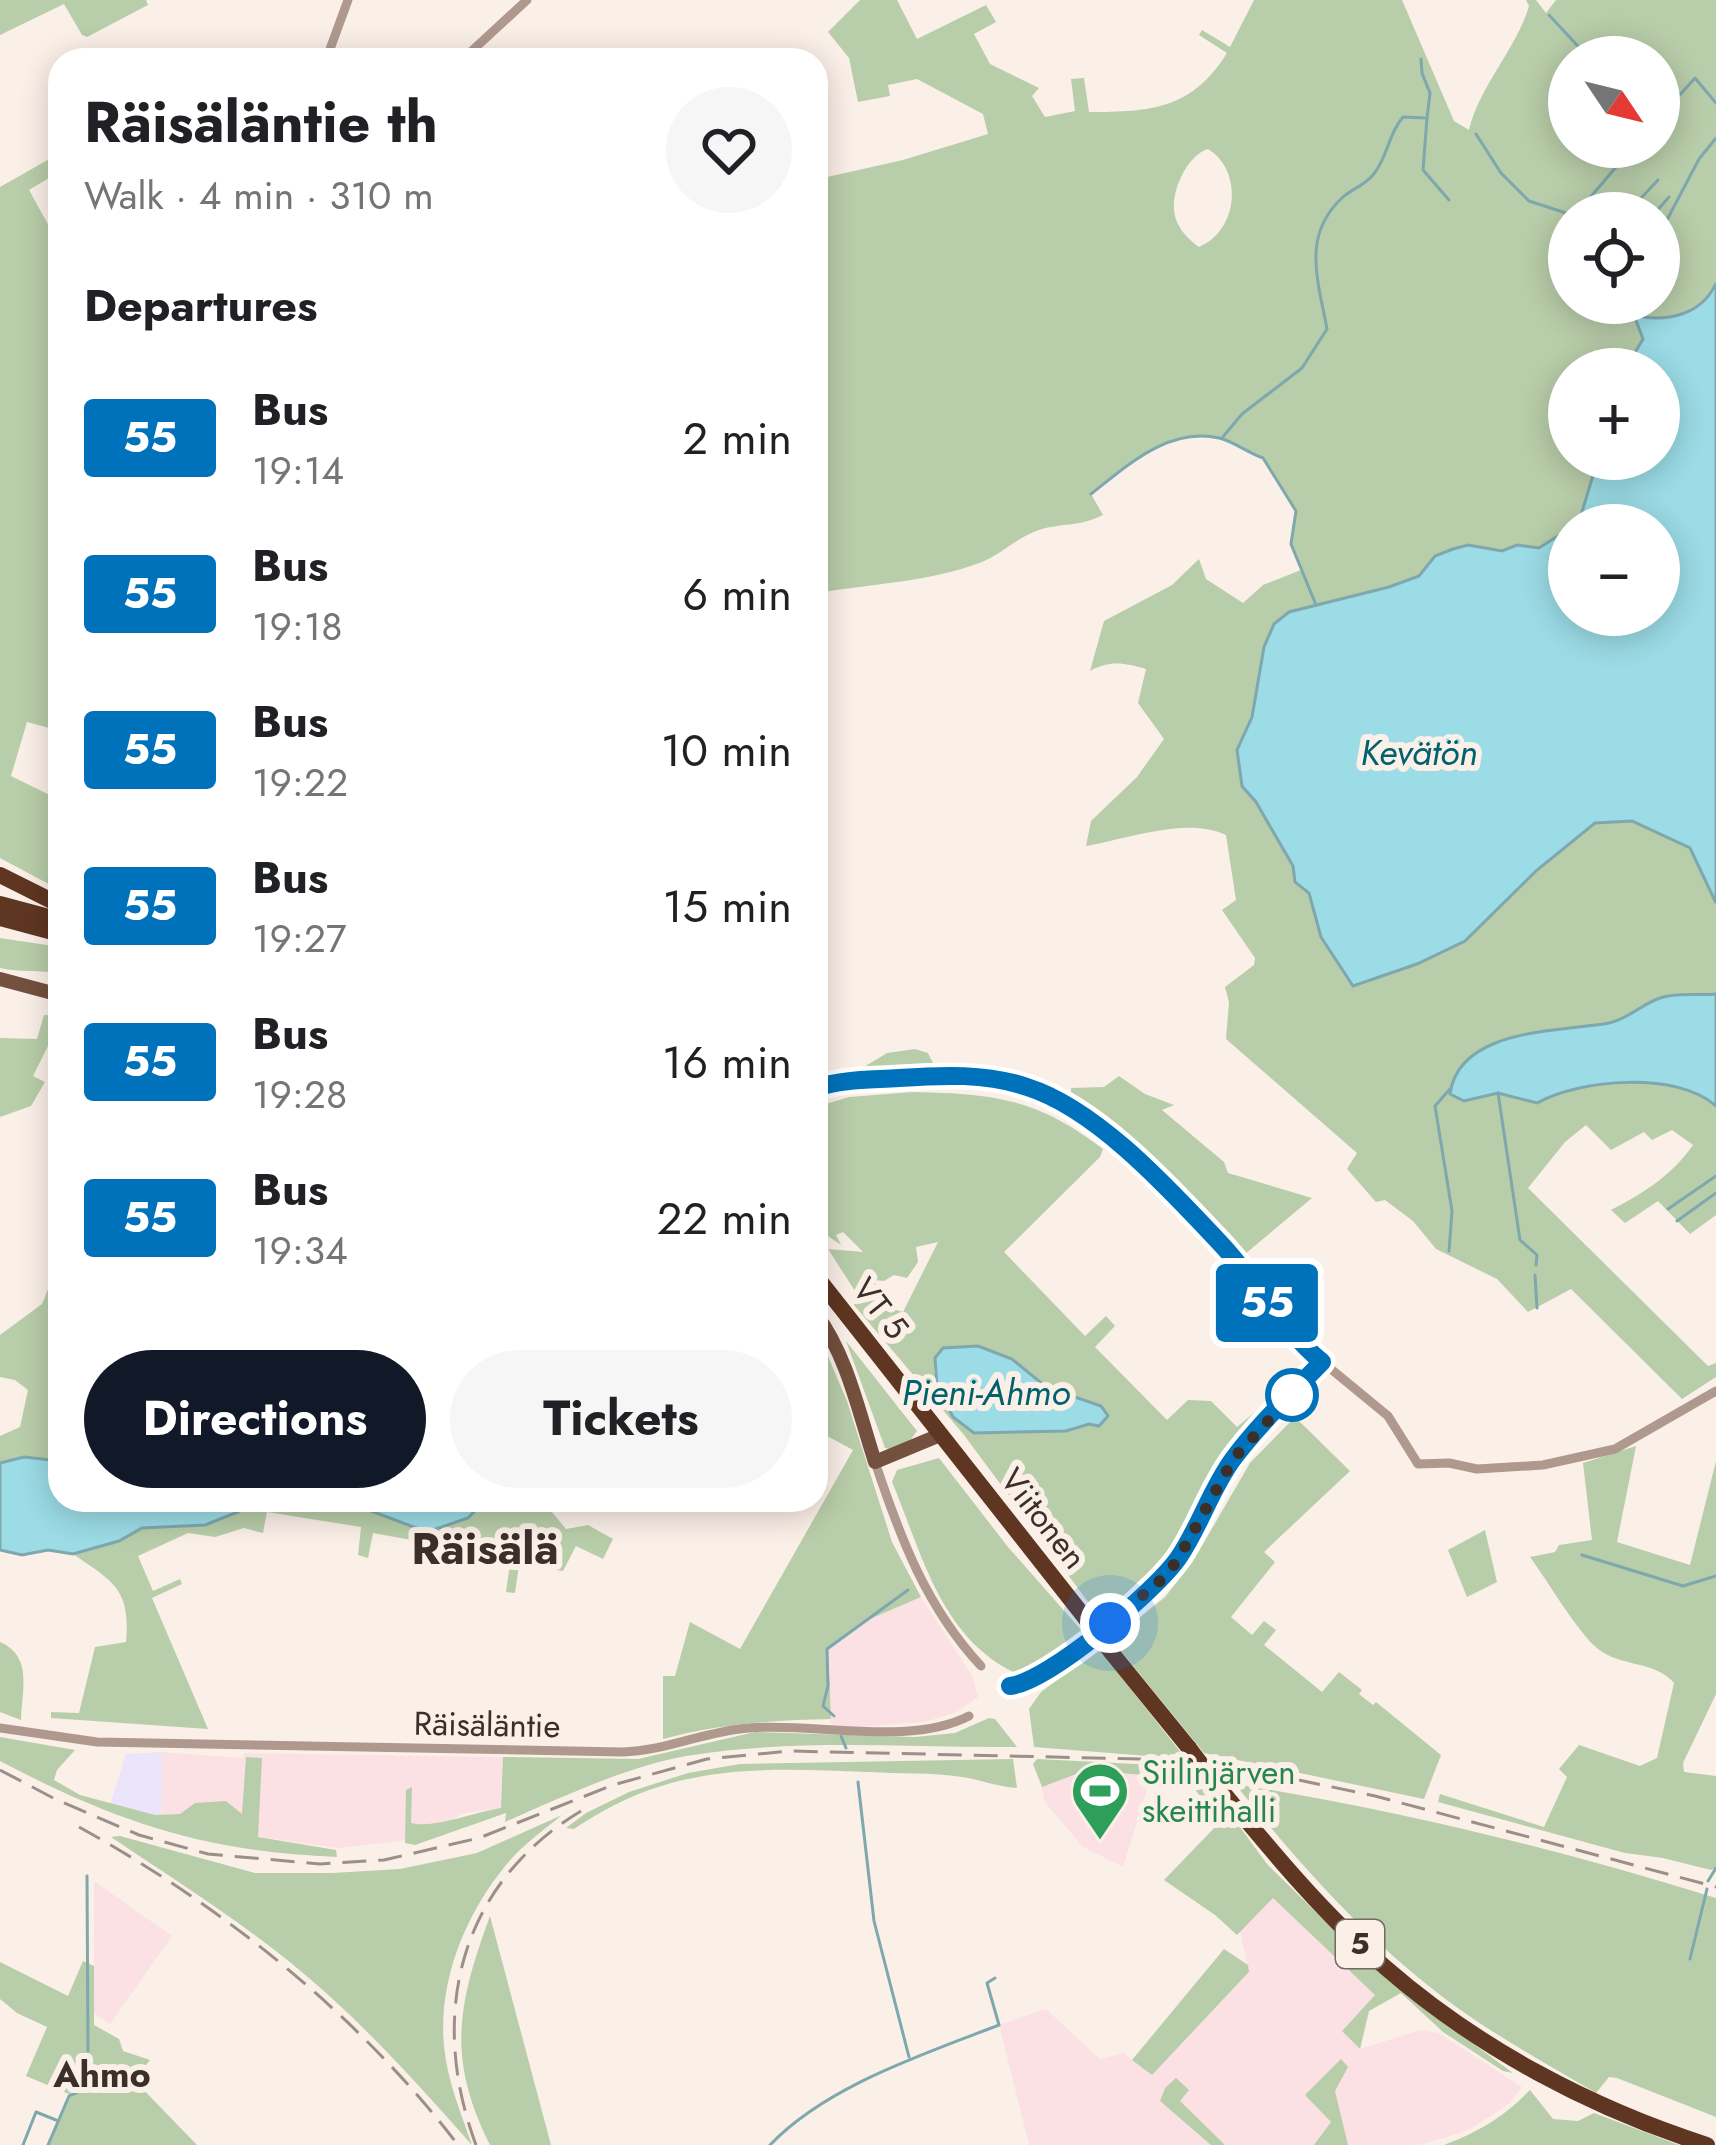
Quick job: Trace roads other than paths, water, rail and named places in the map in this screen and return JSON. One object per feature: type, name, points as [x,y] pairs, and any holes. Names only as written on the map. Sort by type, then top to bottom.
[{"type":"highway","points":[[0,875],[48,899]]},
{"type":"highway","points":[[0,904],[48,925]]},
{"type":"highway","points":[[0,922],[48,928]]},
{"type":"highway","name":"VT 5","points":[[828,1291],[940,1435]]},
{"type":"highway","name":"Viitonen","points":[[940,1435],[1217,1785],[1327,1911],[1387,1969],[1472,2033],[1582,2095],[1707,2145]]},
{"type":"main road","points":[[0,979],[48,992]]},
{"type":"main road","points":[[828,1337],[843,1366],[875,1462],[940,1435]]},
{"type":"street","points":[[330,48],[348,0]]},
{"type":"street","points":[[475,48],[527,0]]},
{"type":"street","points":[[828,1086],[894,1078],[974,1076],[1026,1086],[1080,1113],[1220,1243],[1282,1323],[1388,1416],[1418,1464],[1449,1462],[1477,1469],[1543,1465],[1616,1449],[1716,1391]]},
{"type":"street","points":[[1035,1678],[1162,1579],[1234,1458],[1322,1362]]},
{"type":"street","points":[[875,1462],[900,1537],[931,1599],[945,1624],[981,1666]]},
{"type":"street","name":"Räisäläntie","points":[[0,1728],[97,1742],[622,1753],[747,1728],[927,1730],[969,1716]]},
{"type":"water","name":"Kevätön","points":[[1716,283],[1716,903],[1690,848],[1632,821],[1595,823],[1537,870],[1465,941],[1353,986],[1321,937],[1309,893],[1295,882],[1293,866],[1242,786],[1237,750],[1252,717],[1264,647],[1274,624],[1289,612],[1419,576],[1435,556],[1453,549],[1468,545],[1502,551],[1517,545],[1539,548],[1548,542],[1548,636],[1680,636],[1680,504],[1584,504],[1592,480],[1680,480],[1680,348],[1638,348],[1643,339],[1637,324],[1680,324],[1680,314],[1710,294]]},
{"type":"water","points":[[1716,994],[1716,1106],[1678,1087],[1654,1083],[1577,1088],[1537,1103],[1498,1093],[1464,1101],[1450,1094],[1457,1072],[1492,1044],[1609,1023],[1667,996]]},
{"type":"water","name":"Pieni-Ahmo","points":[[978,1346],[1012,1359],[1046,1387],[1101,1406],[1108,1416],[1099,1426],[1066,1431],[974,1433],[953,1417],[937,1386],[935,1358],[943,1348]]},
{"type":"water","points":[[24,1457],[48,1460],[48,1512],[238,1512],[205,1525],[142,1528],[119,1541],[73,1554],[48,1550],[22,1555],[0,1550],[0,1463]]},
{"type":"water","points":[[374,1512],[474,1512],[427,1532]]},
{"type":"waterway","points":[[1549,15],[1568,36]]},
{"type":"waterway","points":[[1222,438],[1242,414],[1302,368],[1327,329],[1316,259],[1322,227],[1343,197],[1373,175],[1403,117],[1427,118],[1430,93],[1421,59]]},
{"type":"waterway","points":[[1680,95],[1695,78],[1716,103]]},
{"type":"waterway","points":[[1427,118],[1423,170],[1449,200]]},
{"type":"waterway","points":[[1476,134],[1501,173],[1529,201],[1548,207]]},
{"type":"waterway","points":[[1680,195],[1716,138]]},
{"type":"waterway","points":[[1595,192],[1615,168]]},
{"type":"waterway","points":[[1647,192],[1658,180]]},
{"type":"waterway","points":[[1091,494],[1150,451],[1183,438],[1219,438],[1263,458],[1296,511],[1291,544],[1316,605]]},
{"type":"waterway","points":[[1449,1251],[1452,1211],[1435,1106],[1450,1089]]},
{"type":"waterway","points":[[1498,1093],[1520,1240],[1537,1255],[1536,1265]]},
{"type":"waterway","points":[[1668,1209],[1716,1176]]},
{"type":"waterway","points":[[1677,1221],[1716,1193]]},
{"type":"waterway","points":[[1535,1275],[1537,1308]]},
{"type":"waterway","points":[[1582,1555],[1683,1586],[1716,1576]]},
{"type":"waterway","points":[[834,1716],[823,1706],[827,1649],[908,1590]]},
{"type":"waterway","points":[[841,1736],[846,1748]]},
{"type":"waterway","points":[[858,1782],[874,1921],[909,2057]]},
{"type":"waterway","points":[[1708,1881],[1716,1868]]},
{"type":"waterway","points":[[87,1876],[88,2051]]},
{"type":"waterway","points":[[1690,1959],[1707,1889]]},
{"type":"waterway","points":[[770,2145],[847,2089],[999,2025],[987,1983],[995,1978]]},
{"type":"waterway","points":[[48,2145],[69,2096],[85,2089],[87,2061]]},
{"type":"waterway","points":[[23,2145],[36,2112],[56,2120]]},
{"type":"railway","points":[[0,1770],[139,1835],[208,1854],[320,1864],[384,1860],[479,1838],[613,1785],[707,1759],[790,1751],[1139,1759],[1289,1778],[1375,1796],[1716,1887]]},
{"type":"railway","points":[[476,2145],[455,2049],[464,1957],[481,1915],[506,1876],[539,1841],[581,1811]]},
{"type":"railway","points":[[79,1827],[184,1892],[285,1966],[377,2051],[458,2145]]},
{"type":"place","name":"Siilinjärven skeittihalli","points":[[1100,1842]]},
{"type":"district","name":"Räisälä","points":[[485,1548]]},
{"type":"district","name":"Ahmo","points":[[102,2074]]}]
